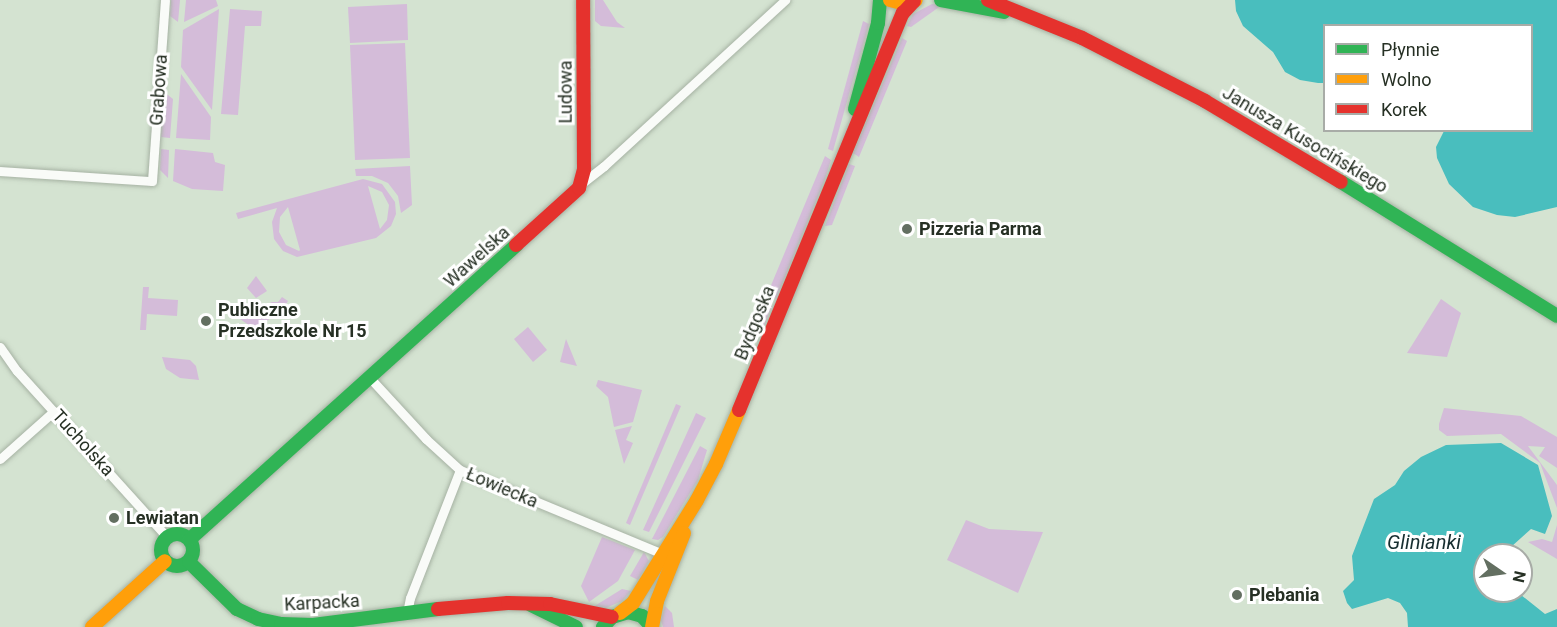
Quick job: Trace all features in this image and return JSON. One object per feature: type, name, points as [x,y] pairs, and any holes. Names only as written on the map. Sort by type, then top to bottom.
[{"type":"street","name":"Grabowa","points":[[0,171],[152,181],[165,0]]},
{"type":"street","name":"Ludowa","points":[[581,184],[584,159],[583,0]]},
{"type":"street","name":"Wawelska","points":[[190,539],[542,223],[581,184],[604,166],[785,0]]},
{"type":"street","name":"Bydgoska","points":[[842,157],[878,23],[880,0]]},
{"type":"street","points":[[890,0],[901,3],[915,1]]},
{"type":"street","name":"Janusza Kusocińskiego","points":[[941,0],[1023,15]]},
{"type":"street","name":"Janusza Kusocińskiego","points":[[988,0],[1096,45],[1244,123],[1557,316]]},
{"type":"street","name":"Bydgoska","points":[[652,627],[657,601],[697,500],[720,454],[903,13],[915,1]]},
{"type":"street","name":"Tucholska","points":[[0,348],[167,537]]},
{"type":"street","name":"Łowiecka","points":[[370,378],[426,439],[460,470],[663,554]]},
{"type":"street","points":[[0,459],[54,411]]},
{"type":"street","points":[[407,613],[410,598],[460,470]]},
{"type":"street","name":"Bydgoska","points":[[612,619],[633,603],[697,500]]},
{"type":"street","points":[[181,534],[190,539],[193,553],[189,561],[179,566],[165,561],[161,551],[167,537],[181,534]]},
{"type":"street","points":[[92,627],[165,561]]},
{"type":"street","name":"Karpacka","points":[[189,561],[237,609],[268,622],[313,624],[472,605],[550,604],[612,619],[636,613],[652,627]]},
{"type":"street","name":"Karpacka","points":[[529,604],[576,627]]},
{"type":"shaded area","points":[[171,0],[180,0],[178,22],[170,16]]},
{"type":"shaded area","points":[[186,0],[216,0],[218,6],[184,22]]},
{"type":"shaded area","points":[[595,0],[603,0],[617,22],[625,28],[601,26],[595,21]]},
{"type":"shaded area","points":[[407,4],[408,40],[350,43],[348,7]]},
{"type":"shaded area","points":[[932,4],[942,5],[911,27],[907,26],[913,14]]},
{"type":"shaded area","points":[[219,9],[212,110],[181,67],[183,30]]},
{"type":"shaded area","points":[[230,9],[262,11],[261,26],[245,26],[238,115],[221,114]]},
{"type":"shaded area","points":[[863,21],[869,24],[833,151],[828,149]]},
{"type":"shaded area","points":[[902,38],[907,41],[859,157],[853,153]]},
{"type":"shaded area","points":[[405,43],[410,158],[355,160],[350,45]]},
{"type":"shaded area","points":[[181,74],[211,117],[210,140],[176,138]]},
{"type":"shaded area","points":[[164,92],[173,99],[170,138],[161,137]]},
{"type":"shaded area","points":[[161,149],[169,150],[168,178],[160,170]]},
{"type":"shaded area","points":[[175,149],[213,153],[215,162],[225,165],[223,191],[192,189],[173,181]]},
{"type":"shaded area","points":[[825,156],[831,160],[825,179],[776,299],[767,295]]},
{"type":"shaded area","points":[[849,164],[855,166],[832,225],[825,226]]},
{"type":"shaded area","points":[[410,166],[412,205],[401,213],[398,196],[388,183],[372,176],[356,176],[355,169]]},
{"type":"shaded area","points":[[363,179],[382,184],[395,202],[396,214],[391,226],[376,238],[297,257],[283,251],[274,239],[272,222],[277,208],[238,219],[236,213]],"holes":[[[368,186],[382,192],[389,205],[387,220],[380,229]],[[288,207],[300,250],[299,251],[286,245],[279,232],[280,217]]]},
{"type":"shaded area","points":[[256,276],[267,291],[256,298],[247,288]]},
{"type":"shaded area","points":[[143,287],[149,287],[148,298],[178,300],[177,316],[147,314],[146,330],[140,330]]},
{"type":"shaded area","points":[[282,297],[288,301],[284,307],[256,330],[240,319],[229,316],[231,306],[251,311],[272,302],[278,302]]},
{"type":"shaded area","points":[[1441,299],[1461,313],[1447,357],[1407,353]]},
{"type":"shaded area","points":[[764,303],[772,306],[760,336],[752,332]]},
{"type":"shaded area","points":[[528,327],[547,350],[533,362],[514,339]]},
{"type":"shaded area","points":[[566,339],[577,366],[560,362]]},
{"type":"shaded area","points":[[162,357],[190,360],[196,366],[199,380],[180,378],[166,369]]},
{"type":"shaded area","points":[[598,380],[642,390],[633,422],[614,427],[608,397],[596,386]]},
{"type":"shaded area","points":[[676,404],[681,406],[630,525],[626,523]]},
{"type":"shaded area","points":[[1444,408],[1521,416],[1557,437],[1557,468],[1539,456],[1545,447],[1528,446],[1557,485],[1557,508],[1540,463],[1501,434],[1447,436],[1439,430]]},
{"type":"shaded area","points":[[696,413],[706,418],[649,532],[643,530]]},
{"type":"shaded area","points":[[632,426],[626,440],[633,443],[624,464],[615,430]]},
{"type":"shaded area","points":[[700,446],[707,450],[698,480],[663,537],[658,540],[652,539]]},
{"type":"shaded area","points":[[966,520],[989,529],[1043,532],[1018,593],[947,560]]},
{"type":"shaded area","points":[[1557,525],[1557,559],[1528,542],[1542,539],[1552,542]]},
{"type":"shaded area","points":[[602,537],[635,550],[618,581],[589,602],[581,586]]},
{"type":"shaded area","points":[[644,552],[649,561],[638,580],[630,576]]},
{"type":"shaded area","points":[[622,589],[631,591],[622,601],[601,610],[593,607]]},
{"type":"shaded area","points":[[665,606],[672,613],[674,627],[663,627],[661,620]]},
{"type":"water","points":[[1235,0],[1557,0],[1557,207],[1515,217],[1497,215],[1473,207],[1449,184],[1437,158],[1436,147],[1444,132],[1533,132],[1533,24],[1323,24],[1323,83],[1318,83],[1300,80],[1285,72],[1273,52],[1243,26],[1236,11]]},
{"type":"water","name":"Glinianki","points":[[1501,443],[1538,465],[1552,516],[1545,534],[1531,529],[1515,543],[1473,543],[1473,603],[1531,603],[1545,614],[1557,609],[1557,627],[1408,627],[1407,613],[1400,603],[1388,598],[1352,609],[1347,603],[1343,591],[1354,580],[1352,556],[1374,499],[1395,485],[1404,471],[1421,457],[1446,445]]},
{"type":"traffic: fast","points":[[855,109],[878,23],[880,0]]},
{"type":"traffic: fast","points":[[941,0],[1004,12]]},
{"type":"traffic: fast","points":[[1341,182],[1557,316]]},
{"type":"traffic: fast","points":[[190,539],[516,245]]},
{"type":"traffic: fast","points":[[177,534],[189,538],[193,550],[189,562],[177,566],[165,562],[161,550],[165,538],[177,534]]},
{"type":"traffic: fast","points":[[189,562],[237,609],[258,619],[281,624],[313,625],[438,609]]},
{"type":"traffic: fast","points":[[531,605],[576,627]]},
{"type":"traffic: fast","points":[[603,627],[612,617],[628,612],[642,616],[652,627]]},
{"type":"traffic: slow","points":[[890,0],[901,3],[916,0]]},
{"type":"traffic: slow","points":[[620,613],[633,603],[697,500],[716,464],[739,410]]},
{"type":"traffic: slow","points":[[652,627],[657,601],[684,533]]},
{"type":"traffic: slow","points":[[92,627],[165,561]]},
{"type":"traffic: jam","points":[[516,245],[579,188],[584,169],[583,0]]},
{"type":"traffic: jam","points":[[988,0],[1082,38],[1205,101],[1341,182]]},
{"type":"traffic: jam","points":[[739,410],[903,13],[914,1]]},
{"type":"traffic: jam","points":[[438,609],[508,603],[550,604],[612,617]]},
{"type":"place","name":"Pizzeria Parma","points":[[907,229]]},
{"type":"place","name":"Publiczne Przedszkole Nr 15","points":[[206,321]]},
{"type":"place","name":"Lewiatan","points":[[114,518]]},
{"type":"place","name":"Plebania","points":[[1237,595]]}]
